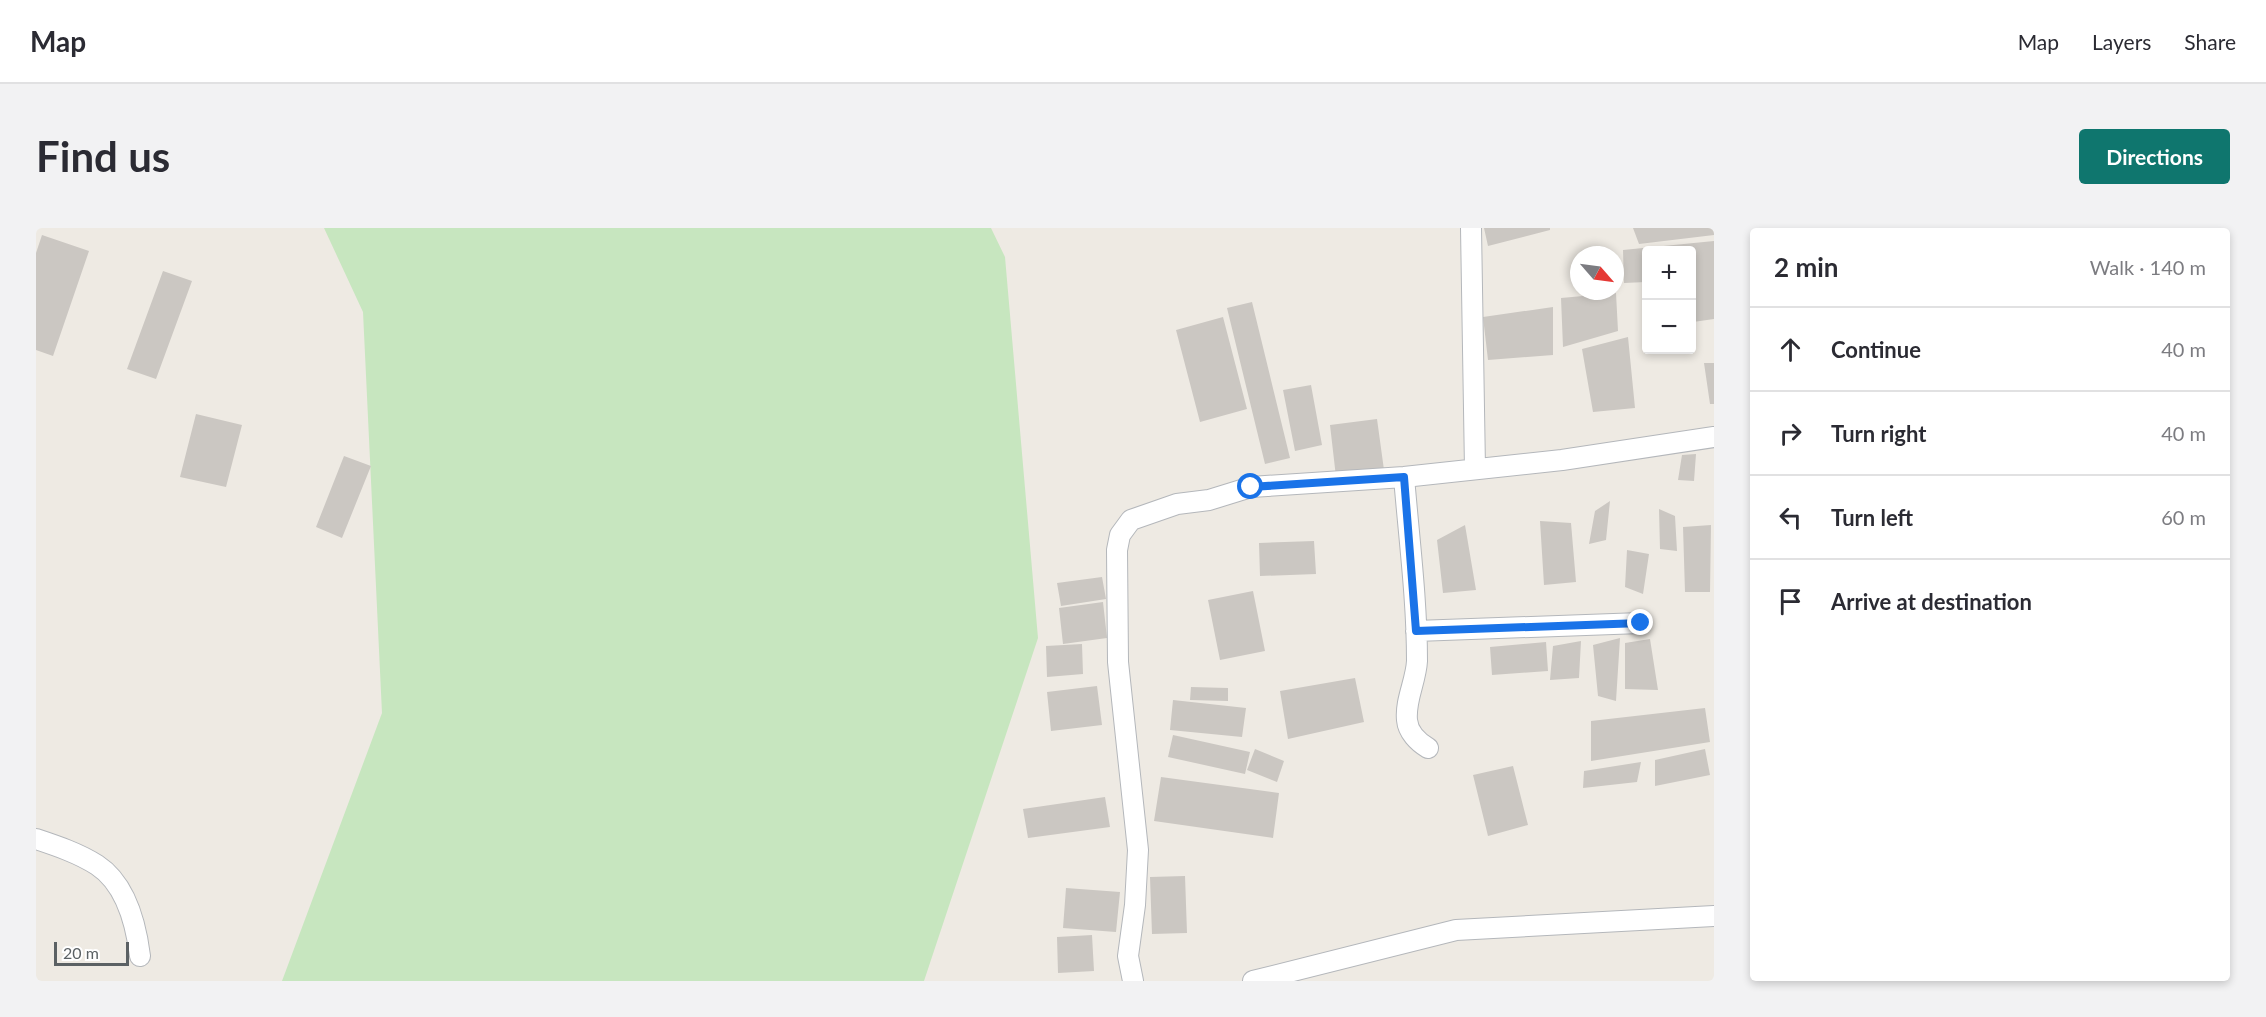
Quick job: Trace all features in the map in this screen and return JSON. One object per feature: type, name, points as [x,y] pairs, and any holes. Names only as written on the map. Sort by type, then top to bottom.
[{"type":"street","points":[[1471,228],[1475,469]]},
{"type":"street","points":[[1133,981],[1128,956],[1135,905],[1138,850],[1118,662],[1117,550],[1120,535],[1131,520],[1177,504],[1209,500],[1251,487],[1404,477],[1562,460],[1714,437]]},
{"type":"street","points":[[1404,477],[1417,663],[1407,721],[1411,732],[1420,743],[1428,748]]},
{"type":"street","points":[[1416,631],[1641,623]]},
{"type":"street","points":[[36,839],[77,854],[99,866],[126,901],[137,931],[140,956]]},
{"type":"street","points":[[1253,981],[1456,930],[1714,916]]},
{"type":"green space","points":[[324,228],[991,228],[1005,257],[1038,638],[924,981],[282,981],[382,713],[363,312]]},
{"type":"building","points":[[1484,228],[1550,228],[1550,230],[1488,246]]},
{"type":"building","points":[[1633,228],[1714,228],[1714,235],[1639,244]]},
{"type":"building","points":[[42,235],[89,251],[53,356],[36,350],[36,253]]},
{"type":"building","points":[[1714,241],[1714,319],[1696,322],[1696,246],[1663,246]]},
{"type":"building","points":[[1642,248],[1642,282],[1624,283],[1624,250]]},
{"type":"building","points":[[163,271],[192,281],[156,379],[127,369]]},
{"type":"building","points":[[1561,298],[1616,300],[1618,331],[1563,347]]},
{"type":"building","points":[[1252,302],[1290,458],[1265,464],[1227,308]]},
{"type":"building","points":[[1553,307],[1553,355],[1488,360],[1483,317]]},
{"type":"building","points":[[1223,317],[1247,409],[1200,422],[1176,330]]},
{"type":"building","points":[[1628,337],[1635,408],[1593,412],[1582,349]]},
{"type":"building","points":[[1704,363],[1714,363],[1714,404],[1710,404]]},
{"type":"building","points":[[1311,385],[1322,445],[1295,451],[1283,390]]},
{"type":"building","points":[[196,414],[242,425],[226,487],[180,477]]},
{"type":"building","points":[[1377,419],[1384,470],[1336,477],[1330,425]]},
{"type":"building","points":[[1696,454],[1694,481],[1678,480],[1682,455]]},
{"type":"building","points":[[344,456],[371,466],[342,538],[316,527]]},
{"type":"building","points":[[1610,501],[1606,540],[1589,544],[1595,511]]},
{"type":"building","points":[[1659,509],[1675,516],[1677,551],[1660,549]]},
{"type":"building","points":[[1540,521],[1571,523],[1576,582],[1544,585]]},
{"type":"building","points":[[1465,525],[1476,590],[1443,593],[1437,540]]},
{"type":"building","points":[[1711,525],[1710,592],[1685,592],[1683,527]]},
{"type":"building","points":[[1314,541],[1316,574],[1260,576],[1259,543]]},
{"type":"building","points":[[1627,550],[1649,554],[1643,594],[1625,587]]},
{"type":"building","points":[[1102,577],[1106,599],[1061,606],[1057,583]]},
{"type":"building","points":[[1253,591],[1265,651],[1220,660],[1208,600]]},
{"type":"building","points":[[1103,602],[1107,638],[1063,644],[1059,608]]},
{"type":"building","points":[[1620,638],[1616,701],[1598,696],[1593,645]]},
{"type":"building","points":[[1650,639],[1658,690],[1625,689],[1625,643]]},
{"type":"building","points":[[1581,641],[1579,678],[1550,680],[1553,646]]},
{"type":"building","points":[[1546,642],[1548,671],[1492,675],[1490,647]]},
{"type":"building","points":[[1082,644],[1083,674],[1047,677],[1046,646]]},
{"type":"building","points":[[1355,678],[1364,722],[1288,739],[1280,691]]},
{"type":"building","points":[[1097,686],[1102,725],[1051,731],[1047,692]]},
{"type":"building","points":[[1191,687],[1228,688],[1228,701],[1190,700]]},
{"type":"building","points":[[1173,700],[1246,708],[1242,737],[1170,730]]},
{"type":"building","points":[[1705,708],[1710,742],[1591,761],[1591,721]]},
{"type":"building","points":[[1173,735],[1250,752],[1245,774],[1168,757]]},
{"type":"building","points":[[1255,749],[1284,761],[1277,782],[1247,770]]},
{"type":"building","points":[[1705,749],[1710,775],[1655,786],[1655,760]]},
{"type":"building","points":[[1641,762],[1637,782],[1583,788],[1584,771]]},
{"type":"building","points":[[1513,766],[1528,825],[1488,836],[1473,775]]},
{"type":"building","points":[[1161,777],[1279,793],[1273,838],[1154,821]]},
{"type":"building","points":[[1105,797],[1110,827],[1028,838],[1023,809]]},
{"type":"building","points":[[1185,876],[1187,933],[1152,934],[1150,877]]},
{"type":"building","points":[[1066,888],[1120,892],[1116,932],[1063,928]]},
{"type":"building","points":[[1092,935],[1094,971],[1058,973],[1057,937]]},
{"type":"route","points":[[1251,487],[1404,477],[1416,631],[1641,623]]}]
